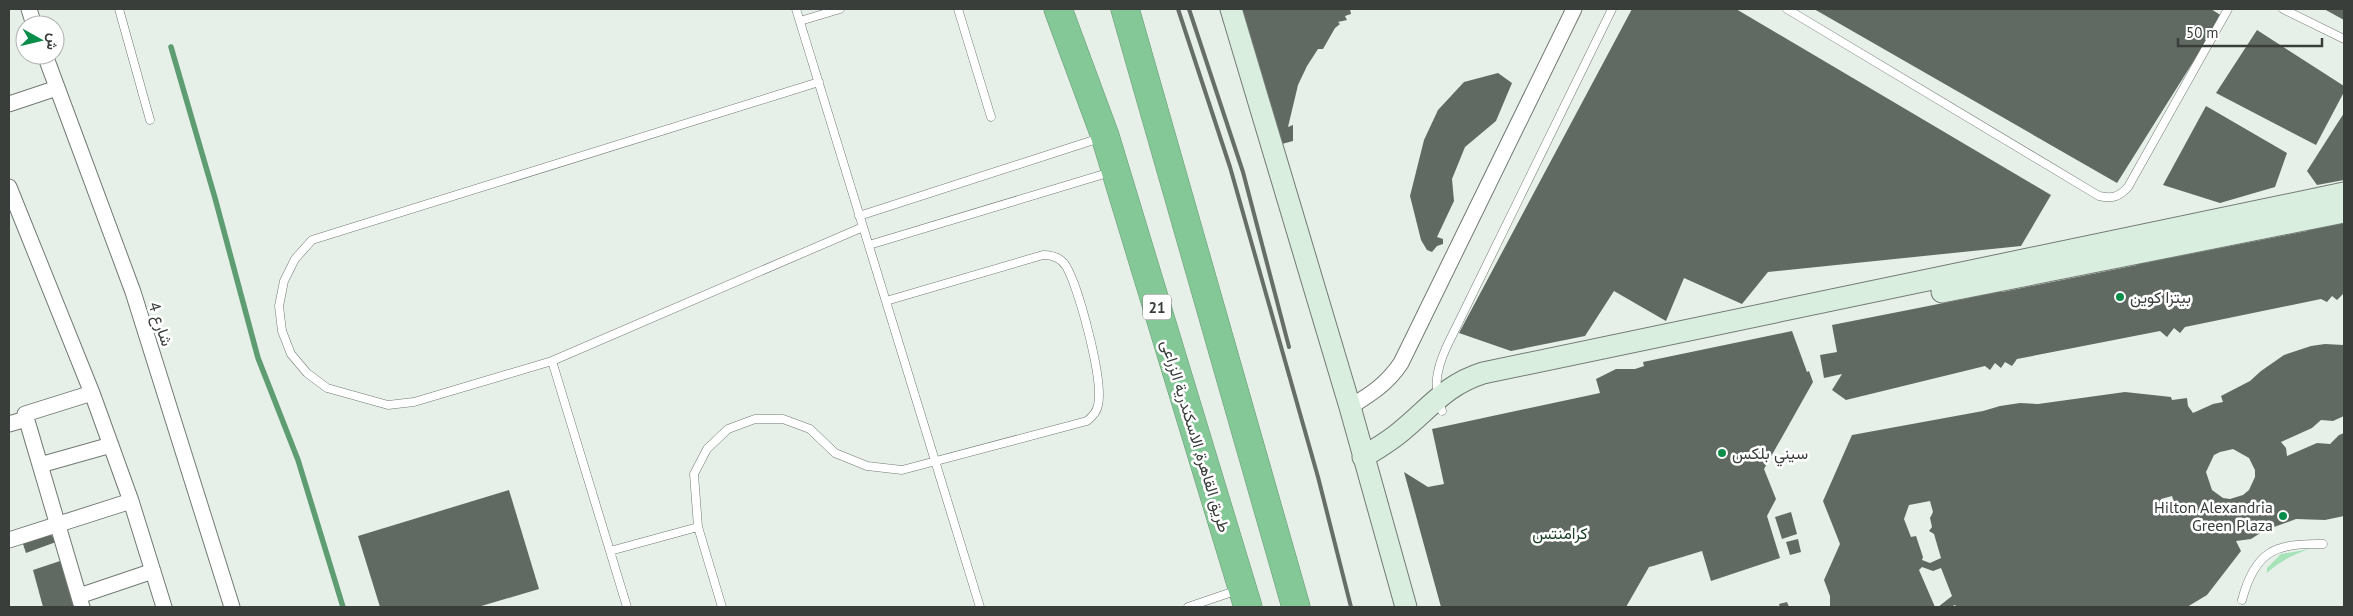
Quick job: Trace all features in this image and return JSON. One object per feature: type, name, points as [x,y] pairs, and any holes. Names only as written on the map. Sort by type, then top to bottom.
[{"type":"highway","name":"طريق القاهرة, الاسكندرية الزراعى","points":[[1058,9],[1105,136],[1245,598]]},
{"type":"highway","points":[[1125,9],[1296,607]]},
{"type":"street","points":[[1231,9],[1350,407],[1406,607]]},
{"type":"street","points":[[1350,407],[1377,391],[1391,379],[1574,9]]},
{"type":"street","name":"شارع 4","points":[[49,65],[133,292],[232,607]]},
{"type":"street","points":[[9,104],[57,88]]},
{"type":"street","points":[[9,187],[92,393],[131,501],[164,607]]},
{"type":"street","points":[[1365,463],[1410,440],[1439,404],[1489,384],[2344,193]]},
{"type":"street","points":[[1799,314],[2344,212]]},
{"type":"street","points":[[92,393],[26,412],[26,419],[81,602],[153,571]]},
{"type":"street","points":[[9,424],[26,419]]},
{"type":"street","points":[[40,465],[111,445]]},
{"type":"street","points":[[9,540],[131,501]]},
{"type":"lane","points":[[119,9],[150,120]]},
{"type":"lane","points":[[796,9],[980,607]]},
{"type":"lane","points":[[800,21],[840,9]]},
{"type":"lane","points":[[958,9],[991,117]]},
{"type":"lane","points":[[1439,404],[1436,374],[1446,348],[1612,9]]},
{"type":"lane","points":[[1787,9],[2099,196],[2110,199],[2120,196],[2128,187],[2228,9]]},
{"type":"lane","points":[[2284,9],[2344,39]]},
{"type":"lane","points":[[819,82],[312,240],[295,259],[284,281],[279,306],[282,330],[291,354],[307,373],[327,388],[388,405],[414,402],[552,361],[863,227]]},
{"type":"lane","points":[[860,216],[1105,136]]},
{"type":"lane","points":[[869,245],[1116,171]]},
{"type":"lane","points":[[722,607],[698,527],[694,474],[707,449],[728,430],[755,419],[783,420],[810,429],[836,452],[867,466],[902,470],[1087,421],[1092,416],[1099,400],[1089,332],[1079,299],[1062,261],[1050,255],[1043,255],[886,301]]},
{"type":"lane","points":[[552,361],[627,607]]},
{"type":"lane","points":[[610,552],[698,527]]},
{"type":"lane","points":[[2242,600],[2251,573],[2260,561],[2272,551],[2294,544],[2323,544]]},
{"type":"lane","points":[[1188,607],[1245,598]]},
{"type":"green space","points":[[2310,549],[2287,559],[2267,573],[2267,568],[2281,554]]},
{"type":"building","points":[[1234,9],[1350,9],[1351,14],[1345,16],[1347,20],[1338,22],[1340,24],[1335,28],[1323,49],[1318,49],[1298,85],[1288,127],[1293,125],[1293,141],[1278,145]]},
{"type":"building","points":[[1632,9],[1736,9],[2051,195],[2021,246],[1768,272],[1742,304],[1684,278],[1666,321],[1614,291],[1585,336],[1511,351],[1459,333]]},
{"type":"building","points":[[1814,9],[2211,9],[2222,16],[2117,183]]},
{"type":"building","points":[[2324,9],[2344,9],[2344,20]]},
{"type":"building","points":[[2257,30],[2344,86],[2344,92],[2316,145],[2216,93]]},
{"type":"building","points":[[1498,73],[1512,83],[1496,121],[1465,147],[1452,179],[1454,201],[1437,237],[1443,239],[1443,244],[1437,246],[1432,252],[1427,250],[1421,240],[1410,196],[1424,140],[1438,110],[1464,82]]},
{"type":"building","points":[[2206,106],[2287,153],[2275,187],[2220,203],[2163,185]]},
{"type":"building","points":[[2344,113],[2344,180],[2317,185],[2307,171]]},
{"type":"building","points":[[2333,220],[2340,224],[2344,223],[2344,295],[2337,300],[2332,296],[2327,302],[2321,299],[2185,327],[2180,333],[2174,328],[2167,337],[2160,331],[2017,359],[2012,366],[2005,362],[2001,368],[1995,363],[1990,370],[1985,366],[1846,400],[1832,390],[1842,374],[1824,378],[1820,355],[1837,352],[1832,325],[1969,298],[1974,291],[1980,296],[1985,289],[1991,294],[1996,287],[2002,292],[2137,265],[2142,258],[2148,263],[2153,256],[2159,260],[2164,254],[2169,258],[2307,231],[2311,224],[2317,229],[2322,222],[2328,227]]},
{"type":"building","points":[[1792,331],[1807,372],[1809,371],[1813,382],[1764,469],[1776,499],[1767,516],[1780,558],[1711,581],[1702,551],[1649,567],[1626,607],[1441,607],[1404,472],[1428,487],[1444,484],[1432,429],[1600,393],[1596,379],[1616,369],[1635,369],[1644,366],[1643,362]]},
{"type":"building","points":[[2325,344],[2344,345],[2344,416],[2333,421],[2321,420],[2312,428],[2281,442],[2286,448],[2287,456],[2317,443],[2330,444],[2339,435],[2344,433],[2344,516],[2325,520],[2296,519],[2274,527],[2273,525],[2251,539],[2236,541],[2241,551],[2207,595],[2187,607],[1957,607],[1955,605],[1951,607],[1938,607],[1952,596],[1941,568],[1933,571],[1922,567],[1919,570],[1935,607],[1830,607],[1830,596],[1824,580],[1840,544],[1823,501],[1852,435],[1983,411],[2000,406],[2020,403],[2038,404],[2125,392],[2171,397],[2172,400],[2187,398],[2188,406],[2193,413],[2213,404],[2223,402],[2221,396],[2250,381],[2284,355],[2311,346]],"holes":[[[2233,449],[2249,458],[2255,470],[2255,477],[2249,490],[2243,495],[2230,499],[2223,498],[2212,490],[2206,472],[2214,455]],[[2172,496],[2175,505],[2167,514],[2161,499]],[[1930,501],[1933,512],[1930,518],[1932,527],[1929,531],[1934,534],[1941,558],[1930,563],[1922,560],[1923,557],[1916,536],[1911,537],[1904,519],[1909,505]]]},
{"type":"building","points":[[509,490],[539,589],[478,607],[380,607],[358,536]]},
{"type":"building","points":[[1791,512],[1797,534],[1782,539],[1775,517]]},
{"type":"building","points":[[50,533],[56,542],[26,553],[21,538]]},
{"type":"building","points":[[1798,539],[1801,552],[1790,555],[1786,542]]},
{"type":"building","points":[[63,560],[78,607],[43,607],[33,570]]},
{"type":"building","points":[[1787,602],[1789,607],[1780,607],[1779,604]]},
{"type":"waterway","points":[[171,47],[215,198],[258,358],[298,460],[343,607]]},
{"type":"railway","points":[[1178,9],[1230,167],[1318,477],[1351,607]]},
{"type":"railway","points":[[1189,9],[1243,172],[1289,347]]},
{"type":"place","name":"بيتزا كوين","points":[[2120,297]]},
{"type":"place","name":"سيني بلكس","points":[[1722,453]]},
{"type":"place","name":"Hilton Alexandria Green Plaza","points":[[2283,516]]},
{"type":"park label","name":"كرامنتس","points":[[1560,533]]}]
